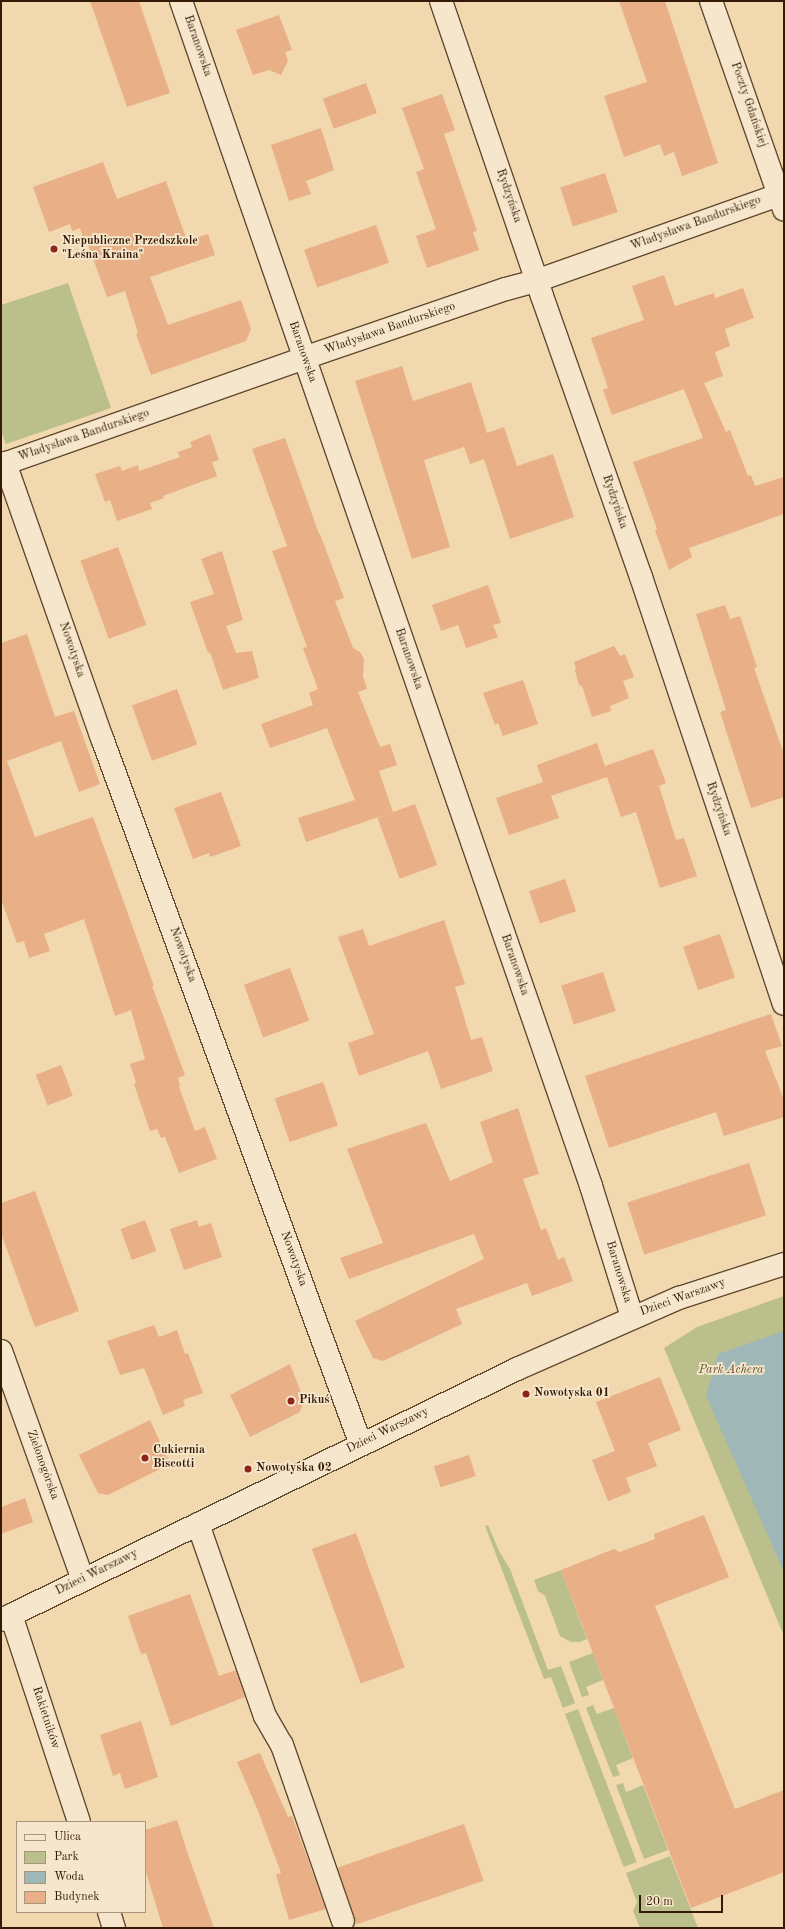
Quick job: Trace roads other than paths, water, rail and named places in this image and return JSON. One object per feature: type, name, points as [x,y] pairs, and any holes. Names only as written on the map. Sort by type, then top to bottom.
[{"type":"street","name":"Baranowska","points":[[181,1],[589,1179],[632,1317]]},
{"type":"street","name":"Rydzyńska","points":[[442,1],[536,280],[641,578],[784,1004]]},
{"type":"street","name":"Poczty Gdańskiej","points":[[711,1],[781,202]]},
{"type":"street","name":"Władysława Bandurskiego","points":[[3,464],[304,358],[506,289],[781,202]]},
{"type":"street","name":"Nowotyska","points":[[3,464],[107,753],[361,1445]]},
{"type":"street","name":"Dzieci Warszawy","points":[[6,1617],[517,1369],[632,1317],[679,1298],[784,1264]]},
{"type":"street","name":"Zielonogórska","points":[[1,1351],[83,1580]]},
{"type":"street","points":[[198,1524],[265,1716],[282,1745],[343,1921]]},
{"type":"street","name":"Rakietników","points":[[6,1617],[79,1821]]},
{"type":"street","points":[[109,1913],[114,1928]]},
{"type":"water","points":[[784,1331],[784,1572],[706,1396],[718,1354]]},
{"type":"place","name":"Niepubliczne Przedszkole \"Leśna Kraina\"","points":[[54,249]]},
{"type":"place","name":"Nowotyska 01","points":[[526,1394]]},
{"type":"place","name":"Pikuś","points":[[291,1401]]},
{"type":"place","name":"Cukiernia Biscotti","points":[[145,1458]]},
{"type":"place","name":"Nowotyska 02","points":[[248,1469]]},
{"type":"park label","name":"Park Achera","points":[[731,1371]]}]
